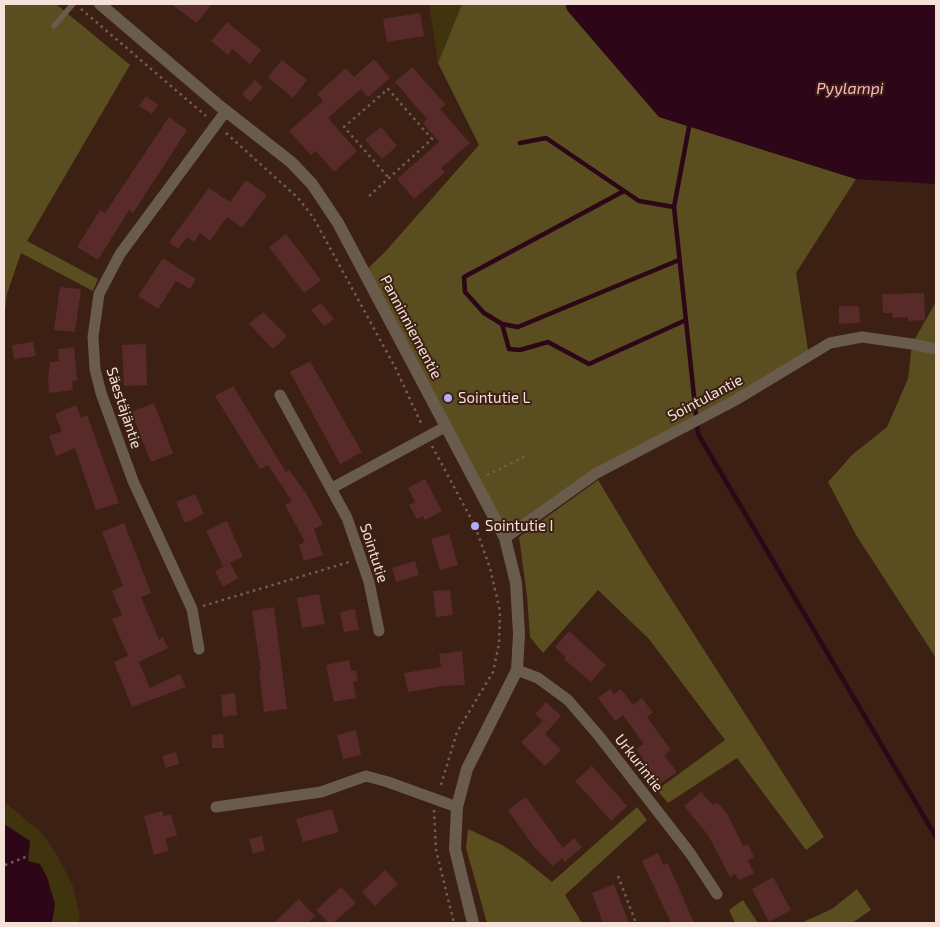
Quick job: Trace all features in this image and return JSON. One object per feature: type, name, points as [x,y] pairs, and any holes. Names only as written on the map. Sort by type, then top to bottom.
[{"type":"street","name":"Panninniementie","points":[[101,4],[226,111],[291,162],[321,197],[338,223],[505,538],[516,583],[519,634],[517,670],[467,769],[457,807],[455,849],[473,923]]},
{"type":"street","name":"Säestäjäntie","points":[[199,649],[192,609],[133,481],[101,393],[95,370],[93,337],[99,294],[120,254],[226,111]]},
{"type":"street","name":"Sointulantie","points":[[505,538],[595,474],[734,401],[830,343],[862,337],[936,349]]},
{"type":"street","name":"Sointutie","points":[[280,395],[347,518],[370,582],[379,631]]},
{"type":"street","points":[[332,488],[445,427]]},
{"type":"street","name":"Urkurintie","points":[[517,670],[538,678],[568,700],[600,736],[690,853],[717,894]]},
{"type":"street","points":[[216,807],[320,792],[366,776],[457,807]]},
{"type":"lane","points":[[54,26],[73,4]]},
{"type":"path","points":[[73,4],[216,125],[298,198],[313,217],[395,367],[427,436],[475,526],[490,568],[500,611],[499,644],[493,672],[457,732],[432,814],[436,850],[454,923]]},
{"type":"path","points":[[369,196],[432,140],[388,89],[344,127],[389,178]]},
{"type":"path","points":[[474,482],[528,455]]},
{"type":"path","points":[[192,609],[361,558]]},
{"type":"path","points":[[5,865],[28,856]]},
{"type":"path","points":[[618,876],[636,923]]},
{"type":"shaded area","points":[[4,4],[56,4],[130,65],[27,241],[98,279],[93,291],[21,253],[7,294],[4,320]]},
{"type":"shaded area","points":[[429,4],[462,4],[438,63]]},
{"type":"shaded area","points":[[462,4],[566,4],[567,10],[659,117],[856,179],[796,273],[809,356],[595,474],[505,538],[364,272],[385,252],[479,145],[438,63]]},
{"type":"shaded area","points":[[936,302],[936,658],[856,535],[828,482],[852,455],[887,427],[908,379],[912,344]]},
{"type":"shaded area","points":[[598,480],[645,558],[824,837],[806,850],[737,758],[668,803],[657,790],[725,740],[649,639],[598,590],[543,653],[530,637],[527,596],[519,537]]},
{"type":"shaded area","points":[[4,802],[41,832],[57,855],[73,886],[80,917],[78,923],[4,923]]},
{"type":"shaded area","points":[[637,807],[647,820],[565,895],[582,923],[487,923],[466,848],[468,829],[502,845],[521,857],[552,882]]},
{"type":"shaded area","points":[[857,889],[871,910],[852,923],[801,923],[832,909]]},
{"type":"shaded area","points":[[743,900],[758,923],[735,923],[729,910]]},
{"type":"water","name":"Pyylampi","points":[[566,4],[936,4],[936,184],[856,179],[659,117],[567,10]]},
{"type":"water","points":[[4,824],[30,841],[28,861],[40,864],[47,877],[55,904],[52,923],[4,923]]},
{"type":"building","points":[[171,4],[212,4],[197,23]]},
{"type":"building","points":[[420,13],[424,36],[387,42],[383,19]]},
{"type":"building","points":[[227,22],[261,50],[250,64],[232,49],[228,55],[211,41]]},
{"type":"building","points":[[374,59],[390,78],[368,97],[361,89],[328,118],[357,151],[334,172],[316,151],[311,155],[289,131],[323,101],[317,94],[346,68],[354,77]]},
{"type":"building","points":[[282,60],[307,80],[293,98],[268,77]]},
{"type":"building","points":[[412,67],[446,105],[440,109],[470,143],[441,168],[445,172],[414,199],[397,179],[439,142],[423,123],[427,119],[395,82]]},
{"type":"building","points":[[255,80],[263,87],[250,102],[242,94]]},
{"type":"building","points":[[146,96],[158,105],[152,114],[139,106]]},
{"type":"building","points":[[169,117],[187,130],[133,213],[129,210],[98,260],[77,247],[100,210],[105,213]]},
{"type":"building","points":[[381,127],[397,146],[382,159],[365,140]]},
{"type":"building","points":[[246,180],[267,195],[242,228],[227,217],[210,241],[200,233],[194,242],[187,237],[178,249],[169,242],[209,188],[230,202]]},
{"type":"building","points":[[286,234],[321,280],[304,293],[269,247]]},
{"type":"building","points":[[163,258],[196,279],[190,289],[176,281],[158,309],[138,296]]},
{"type":"building","points":[[60,287],[81,289],[75,332],[54,330]]},
{"type":"building","points":[[924,293],[925,320],[908,321],[908,317],[893,318],[892,313],[883,313],[882,294]]},
{"type":"building","points":[[321,303],[334,319],[324,326],[311,310]]},
{"type":"building","points":[[839,306],[859,306],[860,323],[839,324]]},
{"type":"building","points":[[263,312],[287,336],[273,349],[249,324]]},
{"type":"building","points":[[33,342],[36,356],[14,359],[12,345]]},
{"type":"building","points":[[146,344],[147,385],[124,386],[122,345]]},
{"type":"building","points":[[74,347],[77,380],[72,381],[73,390],[49,393],[50,362],[59,361],[58,349]]},
{"type":"building","points":[[310,361],[362,452],[340,464],[290,372]]},
{"type":"building","points":[[233,386],[286,472],[289,470],[306,493],[323,524],[314,529],[323,555],[304,561],[299,545],[305,542],[285,505],[292,501],[268,465],[260,469],[215,396]]},
{"type":"building","points":[[154,403],[173,453],[151,462],[131,412]]},
{"type":"building","points":[[76,405],[81,418],[87,415],[119,503],[96,510],[75,448],[56,456],[49,436],[62,431],[55,414]]},
{"type":"building","points":[[425,479],[442,511],[425,520],[423,516],[417,519],[409,505],[415,502],[408,488]]},
{"type":"building","points":[[195,494],[204,514],[185,523],[176,502]]},
{"type":"building","points":[[227,521],[243,557],[223,566],[206,531]]},
{"type":"building","points":[[124,523],[151,593],[141,597],[159,640],[163,637],[168,648],[139,662],[150,688],[180,674],[186,687],[132,707],[114,662],[128,656],[112,619],[122,615],[112,591],[123,586],[102,532]]},
{"type":"building","points":[[449,534],[458,565],[440,570],[431,539]]},
{"type":"building","points":[[415,561],[419,575],[396,582],[392,568]]},
{"type":"building","points":[[230,563],[238,578],[223,587],[215,571]]},
{"type":"building","points":[[450,590],[453,615],[436,617],[433,591]]},
{"type":"building","points":[[319,594],[325,624],[302,628],[297,598]]},
{"type":"building","points":[[274,607],[287,709],[264,712],[259,671],[261,671],[252,611]]},
{"type":"building","points":[[355,609],[359,630],[344,632],[340,612]]},
{"type":"building","points":[[569,631],[606,665],[591,682],[564,659],[566,657],[555,647]]},
{"type":"building","points":[[462,651],[465,685],[443,686],[408,692],[404,673],[441,667],[439,654]]},
{"type":"building","points":[[349,660],[351,671],[356,670],[358,681],[353,682],[356,698],[334,702],[326,665]]},
{"type":"building","points":[[610,689],[614,694],[621,689],[633,705],[642,698],[653,713],[647,717],[671,750],[664,755],[677,772],[660,784],[636,749],[644,744],[623,715],[615,721],[598,698]]},
{"type":"building","points":[[235,693],[237,715],[223,717],[221,695]]},
{"type":"building","points":[[546,702],[561,716],[545,734],[561,750],[545,766],[521,742],[543,721],[535,714]]},
{"type":"building","points":[[356,730],[361,755],[343,759],[337,735]]},
{"type":"building","points":[[223,734],[224,748],[212,748],[212,735]]},
{"type":"building","points":[[176,752],[179,764],[166,768],[162,756]]},
{"type":"building","points":[[592,766],[627,806],[611,821],[575,781]]},
{"type":"building","points":[[701,792],[713,805],[717,802],[728,815],[743,846],[748,844],[754,857],[748,861],[754,873],[739,880],[735,874],[730,877],[708,835],[684,806]]},
{"type":"building","points":[[526,797],[563,848],[574,838],[582,847],[565,862],[562,858],[553,866],[534,847],[508,810]]},
{"type":"building","points":[[332,809],[339,832],[303,842],[296,819]]},
{"type":"building","points":[[162,811],[164,816],[171,814],[177,835],[165,839],[169,851],[154,855],[144,816]]},
{"type":"building","points":[[262,836],[265,850],[253,854],[249,839]]},
{"type":"building","points":[[658,853],[663,865],[668,863],[694,923],[671,923],[642,861]]},
{"type":"building","points":[[385,870],[398,884],[375,906],[362,892]]},
{"type":"building","points":[[773,877],[791,910],[769,922],[752,889]]},
{"type":"building","points":[[614,884],[629,923],[603,923],[592,893]]},
{"type":"building","points":[[341,887],[356,903],[333,923],[329,923],[316,910]]},
{"type":"building","points":[[299,899],[315,916],[308,923],[274,923]]},
{"type":"waterway","points":[[689,127],[674,207],[698,434],[936,837]]},
{"type":"waterway","points":[[520,143],[546,138],[639,201],[674,207]]},
{"type":"waterway","points":[[624,191],[464,277],[465,292],[484,313],[502,324],[518,327],[679,260]]},
{"type":"waterway","points":[[502,324],[509,349],[520,350],[548,342],[589,364],[686,320]]},
{"type":"place","name":"Sointutie L","points":[[448,398]]},
{"type":"place","name":"Sointutie I","points":[[475,526]]}]
